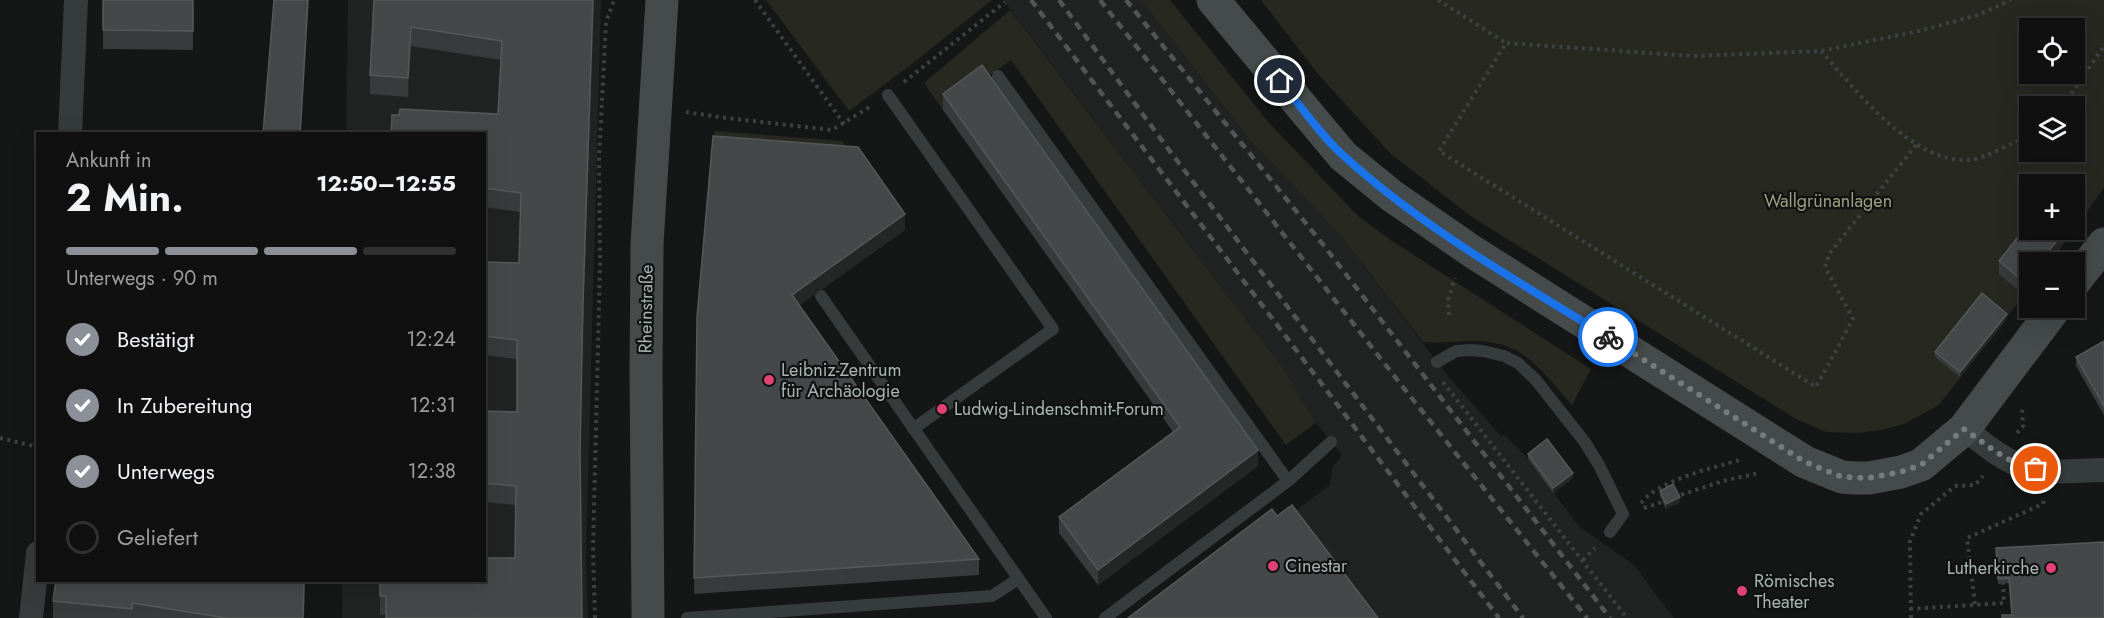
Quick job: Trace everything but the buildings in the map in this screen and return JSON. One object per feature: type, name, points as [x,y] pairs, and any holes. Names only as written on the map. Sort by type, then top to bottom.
[{"type":"street","points":[[70,132],[76,0]]},
{"type":"street","name":"Rheinstraße","points":[[648,618],[647,244],[662,0]]},
{"type":"street","points":[[1213,0],[1343,156],[1392,196],[1473,252],[1805,462],[1829,472],[1848,477],[1869,478],[1901,472],[1921,465],[1964,429],[2047,318]]},
{"type":"street","points":[[2085,268],[2104,244]]},
{"type":"street","points":[[1964,429],[1999,454],[2023,466],[2049,472],[2104,470]]},
{"type":"street","points":[[31,618],[36,572]]},
{"type":"lane","points":[[998,76],[1288,481]]},
{"type":"lane","points":[[888,95],[1053,329],[913,429]]},
{"type":"lane","points":[[821,296],[1046,618]]},
{"type":"lane","points":[[1437,368],[1456,351],[1483,351],[1504,356],[1518,363],[1535,379],[1584,441],[1599,465],[1623,514],[1610,532]]},
{"type":"lane","points":[[1105,618],[1288,481],[1331,442]]},
{"type":"lane","points":[[687,618],[992,596],[1018,579]]},
{"type":"path","points":[[595,618],[593,549],[600,264],[599,159],[606,22],[614,0]]},
{"type":"path","points":[[755,0],[844,124]]},
{"type":"path","points":[[1438,0],[1506,44],[1692,56],[1821,51],[1919,31],[1978,15],[2011,0]]},
{"type":"path","points":[[655,107],[832,130],[888,95],[1005,2]]},
{"type":"path","points":[[1506,44],[1439,151],[1816,387],[1853,319],[1825,267],[1829,254],[1916,145]]},
{"type":"path","points":[[2070,96],[2104,46]]},
{"type":"path","points":[[1821,51],[1865,101],[1916,145],[1943,158],[1971,160],[2019,140]]},
{"type":"path","points":[[1449,315],[1448,300],[1457,272]]},
{"type":"path","points":[[1437,368],[1627,618]]},
{"type":"path","points":[[0,438],[36,447]]},
{"type":"path","points":[[1645,497],[1672,482],[1730,463]]},
{"type":"path","points":[[1634,511],[1723,481],[1760,472],[1763,468]]},
{"type":"path","points":[[1975,604],[1967,538],[2043,504]]},
{"type":"path","points":[[1910,541],[1911,618]]},
{"type":"path","points":[[1910,609],[2004,603],[2003,584]]},
{"type":"shaded area","points":[[348,0],[601,0],[586,555],[588,618],[342,618],[342,582],[486,582],[486,132],[346,132]]},
{"type":"shaded area","points":[[1003,0],[1141,0],[1249,139],[1340,235],[1448,376],[1501,436],[1504,434],[1528,459],[1579,526],[1634,565],[1674,618],[1151,618],[1330,485],[1332,468],[1342,455],[1316,423],[1283,368]]},
{"type":"green space","points":[[766,0],[992,0],[849,111]]},
{"type":"green space","points":[[1141,0],[1170,0],[1269,123],[1358,216],[1392,241],[1591,369],[1572,405],[1540,369],[1518,351],[1489,342],[1423,342],[1340,235],[1249,139]]},
{"type":"green space","name":"Wallgrünanlagen","points":[[1261,0],[2104,0],[2104,188],[2085,214],[2085,174],[2019,174],[2019,240],[2066,240],[2058,252],[2019,252],[2019,301],[1939,405],[1904,424],[1881,430],[1858,433],[1826,432],[1796,419],[1472,217],[1391,154],[1318,74]]},
{"type":"green space","points":[[1010,10],[1283,368],[1316,423],[1286,445],[1011,60],[943,110],[924,83]]},
{"type":"green space","points":[[715,131],[842,141],[858,163],[713,151]]},
{"type":"railway","points":[[1031,0],[1499,618]]},
{"type":"railway","points":[[1059,0],[1169,150],[1523,618]]},
{"type":"railway","points":[[1100,0],[1587,618]]},
{"type":"railway","points":[[1126,0],[1325,247],[1610,618]]},
{"type":"way so far","points":[[1608,337],[1805,462],[1842,477],[1869,478],[1901,472],[1921,465],[1964,429],[1999,454],[2023,466],[2036,469]]},
{"type":"place","name":"Leibniz-Zentrum für Archäologie","points":[[769,380]]},
{"type":"place","name":"Ludwig-Lindenschmit-Forum","points":[[942,409]]},
{"type":"place","name":"Cinestar","points":[[1273,566]]},
{"type":"place","name":"Lutherkirche","points":[[2051,568]]},
{"type":"place","name":"Römisches Theater","points":[[1742,591]]},
{"type":"route","points":[[1280,81],[1343,156],[1392,196],[1473,252],[1608,337]]}]
